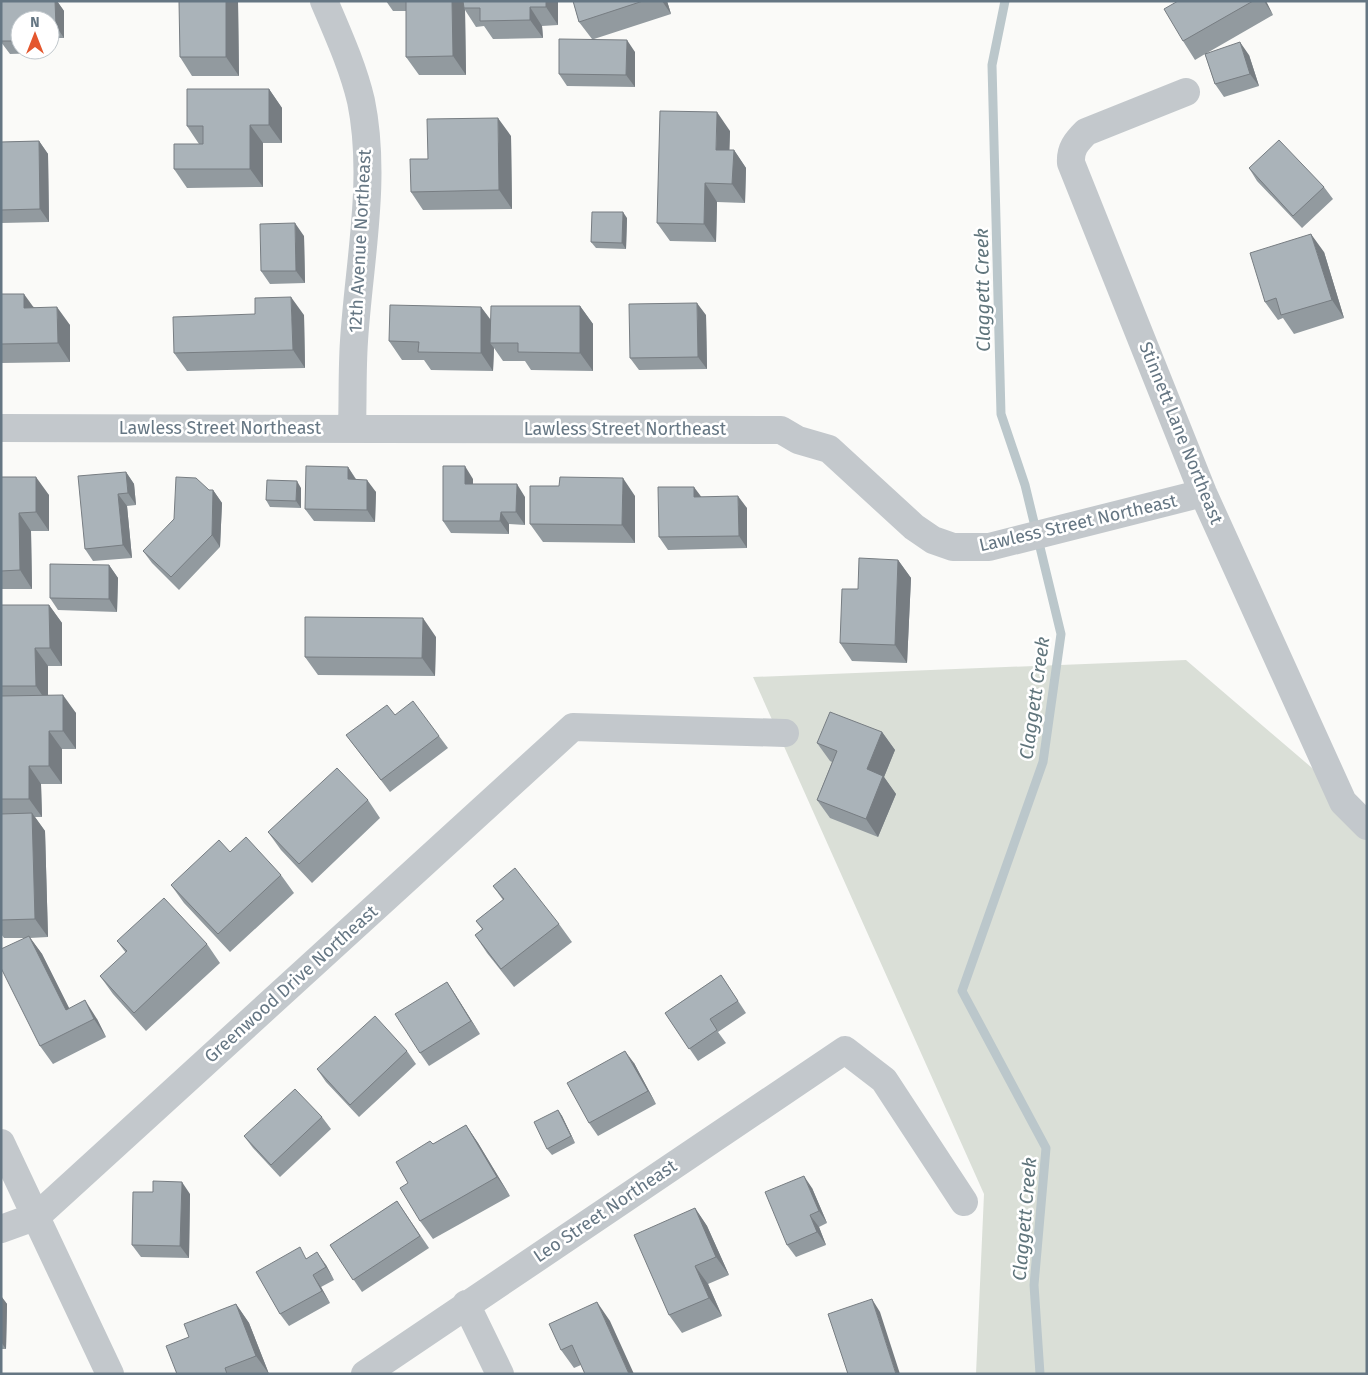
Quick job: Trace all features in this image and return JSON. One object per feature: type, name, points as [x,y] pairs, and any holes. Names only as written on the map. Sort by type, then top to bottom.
[{"type":"street","name":"12th Avenue Northeast","points":[[324,1],[344,46],[361,101],[366,140],[365,219],[354,342],[352,428]]},
{"type":"street","name":"Stinnett Lane Northeast","points":[[1186,92],[1086,132],[1076,141],[1070,153],[1075,175],[1203,493],[1343,802],[1367,826]]},
{"type":"street","name":"Lawless Street Northeast","points":[[1,428],[781,430],[798,440],[829,449],[914,527],[934,540],[953,547],[989,547],[1203,493]]},
{"type":"street","name":"Greenwood Drive Northeast","points":[[1,1229],[36,1216],[573,727],[785,733]]},
{"type":"street","name":"Leo Street Northeast","points":[[365,1374],[466,1304],[845,1050],[884,1080],[964,1202]]},
{"type":"street","points":[[1,1144],[110,1374]]},
{"type":"street","points":[[466,1304],[500,1374]]},
{"type":"shaded area","points":[[1186,660],[1367,815],[1367,1374],[976,1374],[984,1194],[753,677]]},
{"type":"building","points":[[1,1],[55,1],[55,10],[10,10],[10,41],[1,41]]},
{"type":"building","points":[[179,1],[226,1],[226,57],[180,57]]},
{"type":"building","points":[[406,1],[452,1],[453,56],[406,57]]},
{"type":"building","points":[[463,1],[546,1],[546,7],[530,7],[530,20],[480,21],[480,8],[464,8]]},
{"type":"building","points":[[573,1],[643,1],[579,22]]},
{"type":"building","points":[[1178,1],[1253,1],[1183,41],[1164,9]]},
{"type":"building","points":[[559,39],[627,40],[626,75],[559,74]]},
{"type":"building","points":[[1240,42],[1250,74],[1215,84],[1205,54]]},
{"type":"building","points":[[187,89],[269,89],[269,125],[250,125],[250,169],[174,169],[174,144],[203,144],[203,126],[187,126]]},
{"type":"building","points":[[660,111],[717,112],[716,150],[734,150],[732,184],[705,183],[704,224],[657,223]]},
{"type":"building","points":[[498,118],[499,190],[411,192],[410,159],[428,159],[427,119]]},
{"type":"building","points":[[1279,140],[1324,187],[1293,216],[1249,168]]},
{"type":"building","points":[[39,141],[40,209],[1,210],[1,142]]},
{"type":"building","points":[[592,212],[623,212],[622,243],[591,242]]},
{"type":"building","points":[[295,223],[296,271],[261,271],[260,224]]},
{"type":"building","points":[[1311,234],[1332,300],[1281,315],[1276,298],[1265,302],[1250,253]]},
{"type":"building","points":[[1,294],[24,294],[24,308],[57,307],[58,343],[1,344]]},
{"type":"building","points":[[291,297],[293,350],[174,353],[173,317],[255,314],[255,298]]},
{"type":"building","points":[[697,303],[698,357],[630,358],[629,304]]},
{"type":"building","points":[[390,305],[481,307],[481,353],[418,352],[419,342],[389,341]]},
{"type":"building","points":[[491,306],[580,306],[580,353],[518,352],[518,343],[490,343]]},
{"type":"building","points":[[306,466],[348,467],[348,479],[367,480],[367,510],[305,509]]},
{"type":"building","points":[[443,466],[465,466],[465,484],[517,484],[516,512],[501,512],[500,521],[443,521]]},
{"type":"building","points":[[126,472],[128,493],[118,494],[123,545],[85,549],[78,476]]},
{"type":"building","points":[[1,477],[36,477],[36,512],[19,513],[20,570],[1,571]]},
{"type":"building","points":[[176,477],[196,478],[209,490],[213,490],[212,535],[171,577],[143,551],[174,519]]},
{"type":"building","points":[[560,477],[623,478],[622,525],[530,524],[530,486],[559,486]]},
{"type":"building","points":[[267,480],[297,481],[296,501],[266,500]]},
{"type":"building","points":[[658,487],[694,487],[694,497],[738,496],[739,536],[659,537]]},
{"type":"building","points":[[859,558],[898,560],[895,645],[840,643],[842,589],[858,589]]},
{"type":"building","points":[[50,564],[109,565],[109,599],[50,598]]},
{"type":"building","points":[[1,605],[49,605],[50,648],[35,648],[36,686],[1,686]]},
{"type":"building","points":[[305,617],[423,618],[422,658],[305,657]]},
{"type":"building","points":[[63,695],[63,731],[49,731],[49,766],[29,766],[29,799],[1,799],[1,696]]},
{"type":"building","points":[[413,701],[439,736],[381,780],[346,735],[387,705],[395,715]]},
{"type":"building","points":[[830,712],[882,732],[867,769],[883,776],[866,819],[817,800],[837,751],[817,743]]},
{"type":"building","points":[[337,768],[368,800],[299,864],[268,832]]},
{"type":"building","points":[[32,813],[35,919],[1,920],[1,814]]},
{"type":"building","points":[[246,837],[281,875],[218,934],[171,885],[219,840],[230,852]]},
{"type":"building","points":[[515,868],[559,924],[501,969],[475,935],[483,929],[476,921],[504,899],[493,886]]},
{"type":"building","points":[[164,898],[207,944],[134,1013],[100,976],[127,951],[117,941]]},
{"type":"building","points":[[29,936],[66,1010],[85,1000],[94,1019],[40,1046],[1,968],[1,949]]},
{"type":"building","points":[[721,975],[738,1001],[710,1019],[717,1030],[689,1049],[665,1013]]},
{"type":"building","points":[[447,982],[471,1021],[420,1053],[395,1014]]},
{"type":"building","points":[[375,1016],[407,1051],[350,1105],[317,1069]]},
{"type":"building","points":[[625,1051],[648,1091],[589,1123],[567,1083]]},
{"type":"building","points":[[295,1089],[322,1117],[271,1165],[244,1136]]},
{"type":"building","points":[[558,1110],[571,1136],[547,1149],[534,1122]]},
{"type":"building","points":[[466,1125],[497,1177],[420,1221],[400,1188],[408,1183],[396,1162],[430,1141],[433,1144]]},
{"type":"building","points":[[804,1176],[819,1211],[810,1215],[817,1232],[787,1245],[765,1192]]},
{"type":"building","points":[[153,1181],[182,1182],[180,1246],[132,1245],[133,1192],[153,1192]]},
{"type":"building","points":[[397,1201],[420,1236],[353,1280],[330,1245]]},
{"type":"building","points":[[695,1208],[716,1257],[695,1266],[709,1298],[669,1315],[634,1235]]},
{"type":"building","points":[[300,1247],[306,1259],[317,1252],[326,1267],[313,1275],[322,1291],[280,1314],[256,1272]]},
{"type":"building","points":[[872,1299],[896,1374],[848,1374],[828,1314]]},
{"type":"building","points":[[597,1302],[629,1374],[585,1374],[572,1345],[561,1350],[549,1324]]},
{"type":"building","points":[[236,1304],[256,1356],[225,1368],[227,1374],[177,1374],[166,1346],[189,1337],[184,1324]]},
{"type":"waterway","name":"Claggett Creek","points":[[1005,1],[992,65],[1001,414],[1025,485],[1061,634],[1043,762],[962,991],[1046,1148],[1034,1285],[1040,1374]]}]
